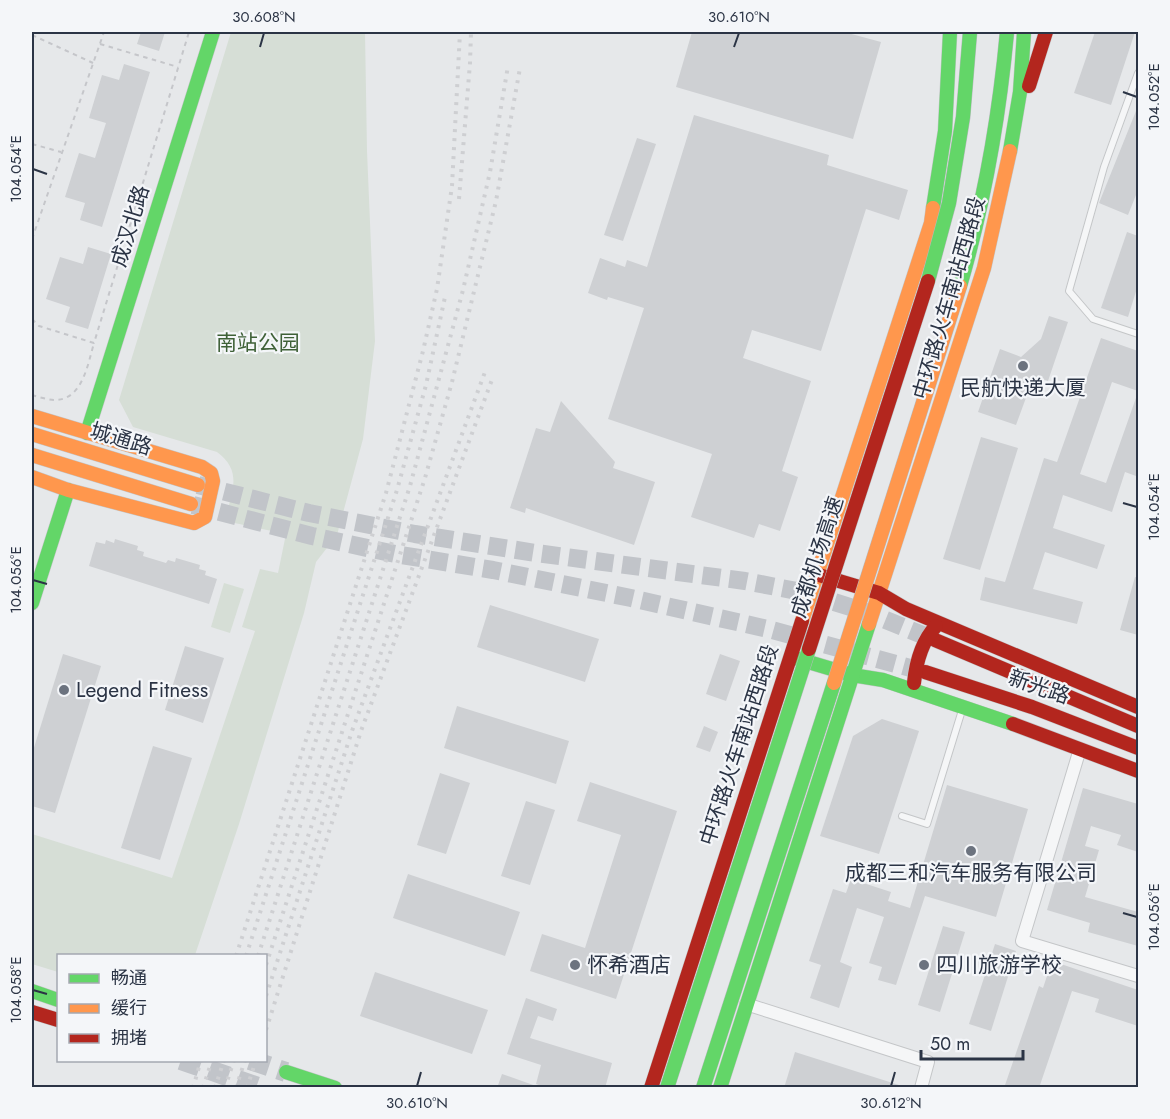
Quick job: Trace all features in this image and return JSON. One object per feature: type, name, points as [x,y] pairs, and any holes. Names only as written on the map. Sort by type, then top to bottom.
[{"type":"main road","name":"成汉北路","points":[[87,433],[213,32]]},
{"type":"main road","name":"中环路火车南站西路段","points":[[651,1088],[931,223],[945,131],[950,32]]},
{"type":"main road","name":"成都机场高速","points":[[667,1088],[922,302],[949,203],[963,117],[970,32]]},
{"type":"main road","points":[[703,1088],[961,286],[995,147],[1007,32]]},
{"type":"main road","name":"中环路火车南站西路段","points":[[1014,135],[1024,51],[1024,32]]},
{"type":"main road","name":"中环路火车南站西路段","points":[[722,1087],[746,1004],[984,268],[1014,135],[1046,32]]},
{"type":"main road","points":[[32,416],[202,467],[211,473],[213,482],[205,517],[194,524],[68,490],[32,477]]},
{"type":"main road","name":"城通路","points":[[32,434],[198,485]]},
{"type":"main road","name":"城通路","points":[[32,455],[191,504]]},
{"type":"main road","points":[[32,603],[68,490]]},
{"type":"main road","points":[[817,574],[879,593],[906,609],[1138,707]]},
{"type":"main road","points":[[913,691],[924,646],[931,630],[939,622]]},
{"type":"main road","points":[[935,640],[1138,726]]},
{"type":"main road","points":[[790,657],[852,675],[883,680],[963,706],[1138,771]]},
{"type":"main road","name":"新光路","points":[[924,672],[1024,703],[1138,748]]},
{"type":"main road","points":[[32,991],[57,1000]]},
{"type":"main road","points":[[32,1012],[57,1020]]},
{"type":"main road","points":[[286,1072],[335,1088]]},
{"type":"street","points":[[1080,749],[1022,941],[1138,976]]},
{"type":"street","points":[[746,1004],[928,1062],[921,1088]]},
{"type":"lane","points":[[1138,73],[1104,167],[1069,291],[1093,319],[1138,334]]},
{"type":"lane","points":[[902,816],[927,824],[963,706]]},
{"type":"path","points":[[32,239],[104,32]]},
{"type":"path","points":[[32,395],[57,400],[71,395],[82,382],[189,32]]},
{"type":"path","points":[[32,35],[93,63]]},
{"type":"path","points":[[100,44],[178,68]]},
{"type":"path","points":[[32,144],[61,152]]},
{"type":"path","points":[[32,319],[39,326],[94,343]]},
{"type":"green space","name":"南站公园","points":[[231,32],[365,32],[367,151],[375,341],[363,439],[337,535],[316,562],[304,613],[239,824],[195,954],[57,954],[57,972],[32,964],[32,834],[172,878],[255,631],[242,627],[260,569],[278,573],[286,534],[225,521],[232,492],[233,475],[225,460],[217,452],[133,427],[119,400]]},
{"type":"green space","points":[[224,583],[244,589],[230,633],[211,627]]},
{"type":"building","points":[[141,32],[165,32],[159,51],[137,44]]},
{"type":"building","points":[[692,32],[844,32],[881,42],[853,139],[676,87]]},
{"type":"building","points":[[1095,32],[1135,32],[1111,105],[1074,93]]},
{"type":"building","points":[[124,64],[150,72],[102,227],[80,220],[85,203],[65,197],[79,153],[95,158],[106,123],[89,118],[102,75],[119,80]]},
{"type":"building","points":[[1138,106],[1138,190],[1128,215],[1099,203]]},
{"type":"building","points":[[694,115],[829,155],[827,165],[908,190],[899,220],[866,209],[821,351],[752,330],[743,358],[811,381],[782,471],[798,477],[780,531],[759,524],[754,538],[691,517],[712,454],[608,419],[644,308],[608,297],[607,300],[588,293],[600,258],[625,267],[627,260],[647,267]]},
{"type":"building","points":[[637,138],[656,144],[623,241],[604,235]]},
{"type":"building","points":[[1127,232],[1138,236],[1138,285],[1128,317],[1101,308]]},
{"type":"building","points":[[88,247],[111,254],[88,329],[65,322],[70,307],[46,299],[60,257],[83,264]]},
{"type":"building","name":"民航快递大厦","points":[[1049,316],[1068,322],[1048,381],[1034,376],[1016,425],[978,412],[1000,349],[1021,357],[1041,339]]},
{"type":"building","points":[[1101,338],[1138,351],[1138,391],[1112,382],[1080,474],[1106,483],[1137,395],[1138,469],[1136,476],[1125,472],[1112,512],[1063,495],[1053,528],[1105,545],[1097,569],[1045,552],[1033,589],[1083,602],[1077,624],[980,600],[985,577],[1005,582],[1044,458],[1057,462]]},
{"type":"building","points":[[561,401],[615,462],[613,468],[655,482],[634,545],[526,508],[525,513],[510,508],[536,428],[550,432]]},
{"type":"building","points":[[981,437],[1018,448],[980,570],[943,559]]},
{"type":"building","points":[[115,539],[138,546],[137,550],[144,552],[143,556],[166,563],[168,560],[175,562],[176,558],[200,565],[199,569],[206,571],[205,575],[217,579],[209,604],[89,566],[96,542],[105,544],[106,540],[114,543]]},
{"type":"building","points":[[1135,577],[1138,578],[1138,635],[1120,630]]},
{"type":"building","points":[[490,605],[599,639],[585,682],[477,647]]},
{"type":"building","points":[[185,646],[224,658],[203,723],[165,710]]},
{"type":"building","points":[[63,654],[101,666],[55,813],[32,806],[32,754]]},
{"type":"building","points":[[720,654],[740,661],[726,701],[706,694]]},
{"type":"building","points":[[457,706],[569,741],[556,784],[444,748]]},
{"type":"building","points":[[882,719],[919,731],[879,854],[820,836],[853,736]]},
{"type":"building","points":[[704,726],[718,732],[710,752],[696,747]]},
{"type":"building","points":[[153,746],[192,758],[160,860],[121,848]]},
{"type":"building","points":[[440,773],[470,783],[446,854],[417,845]]},
{"type":"building","points":[[590,782],[677,811],[616,999],[530,971],[542,934],[585,948],[621,835],[577,821]]},
{"type":"building","points":[[947,785],[1028,809],[996,917],[925,896],[896,985],[878,980],[882,967],[869,963],[884,917],[857,908],[840,962],[852,967],[839,1008],[810,998],[821,965],[809,961],[833,889],[846,893],[851,879],[891,892],[888,901],[910,908]]},
{"type":"building","points":[[1083,788],[1138,804],[1138,852],[1117,845],[1121,835],[1091,826],[1085,846],[1099,850],[1085,897],[1138,912],[1138,946],[1088,932],[1090,923],[1047,910]]},
{"type":"building","points":[[526,801],[555,810],[530,885],[501,876]]},
{"type":"building","points":[[408,874],[520,912],[505,956],[393,918]]},
{"type":"building","points":[[943,926],[965,932],[940,1012],[918,1005]]},
{"type":"building","points":[[995,944],[1016,951],[991,1031],[969,1024]]},
{"type":"building","points":[[1052,961],[1138,990],[1138,1026],[1095,1012],[1099,999],[1072,991],[1039,1088],[1004,1088],[1039,986],[1043,988]]},
{"type":"building","points":[[375,972],[488,1010],[472,1054],[360,1016]]},
{"type":"building","points":[[526,998],[557,1009],[553,1021],[538,1016],[530,1038],[612,1063],[605,1088],[547,1088],[536,1084],[541,1065],[507,1054]]},
{"type":"building","points":[[795,1052],[899,1085],[899,1088],[784,1088]]},
{"type":"building","points":[[502,1074],[536,1086],[536,1088],[497,1088]]},
{"type":"tunnel","points":[[198,485],[309,513],[415,534],[745,581],[802,592],[866,612],[935,640]]},
{"type":"tunnel","points":[[193,505],[312,536],[395,554],[493,570],[772,630],[925,672]]},
{"type":"tunnel","points":[[187,1062],[261,1088]]},
{"type":"tunnel","points":[[256,1062],[286,1072]]},
{"type":"railway","points":[[237,954],[386,493],[423,351],[437,289],[452,186],[460,32]]},
{"type":"railway","points":[[459,199],[471,32]]},
{"type":"railway","points":[[259,954],[410,486],[463,290],[490,172],[508,66]]},
{"type":"railway","points":[[267,962],[425,478],[452,382],[496,201],[520,68]]},
{"type":"railway","points":[[247,954],[397,490],[426,385],[445,297]]},
{"type":"railway","points":[[267,993],[352,731],[485,372]]},
{"type":"railway","points":[[267,1027],[361,731],[493,377]]},
{"type":"railway","points":[[193,1088],[200,1062]]},
{"type":"railway","points":[[203,1088],[211,1062]]},
{"type":"railway","points":[[215,1088],[223,1062]]},
{"type":"railway","points":[[225,1088],[233,1062]]},
{"type":"railway","points":[[236,1088],[244,1062]]},
{"type":"railway","points":[[247,1088],[255,1062]]},
{"type":"traffic: fast","points":[[87,433],[213,32]]},
{"type":"traffic: fast","points":[[933,208],[945,131],[950,32]]},
{"type":"traffic: fast","points":[[928,281],[949,203],[963,117],[970,32]]},
{"type":"traffic: fast","points":[[960,286],[990,160],[1007,32]]},
{"type":"traffic: fast","points":[[1010,151],[1020,92],[1024,32]]},
{"type":"traffic: fast","points":[[32,603],[68,490]]},
{"type":"traffic: fast","points":[[720,1088],[869,624]]},
{"type":"traffic: fast","points":[[667,1088],[809,649]]},
{"type":"traffic: fast","points":[[795,658],[852,675],[883,680],[1013,724]]},
{"type":"traffic: fast","points":[[703,1088],[834,683]]},
{"type":"traffic: fast","points":[[32,991],[57,1000]]},
{"type":"traffic: fast","points":[[286,1072],[335,1088]]},
{"type":"traffic: slow","points":[[869,624],[984,268],[1010,151]]},
{"type":"traffic: slow","points":[[802,621],[931,223],[933,208]]},
{"type":"traffic: slow","points":[[834,683],[960,286]]},
{"type":"traffic: slow","points":[[32,416],[202,467],[211,473],[213,481],[205,517],[194,523],[68,490],[32,477]]},
{"type":"traffic: slow","points":[[32,434],[198,485]]},
{"type":"traffic: slow","points":[[32,455],[191,504]]},
{"type":"traffic: jam","points":[[1029,86],[1046,32]]},
{"type":"traffic: jam","points":[[809,649],[928,281]]},
{"type":"traffic: jam","points":[[819,575],[879,593],[906,609],[1138,707]]},
{"type":"traffic: jam","points":[[651,1088],[802,621]]},
{"type":"traffic: jam","points":[[914,683],[921,653],[927,638],[936,626]]},
{"type":"traffic: jam","points":[[935,640],[1138,726]]},
{"type":"traffic: jam","points":[[925,672],[1032,707],[1138,748]]},
{"type":"traffic: jam","points":[[1013,724],[1138,771]]},
{"type":"traffic: jam","points":[[32,1012],[57,1020]]},
{"type":"place","name":"民航快递大厦","points":[[1023,366]]},
{"type":"place","name":"Legend Fitness","points":[[64,690]]},
{"type":"place","name":"成都三和汽车服务有限公司","points":[[971,851]]},
{"type":"place","name":"怀希酒店","points":[[575,965]]},
{"type":"place","name":"四川旅游学校","points":[[924,965]]}]
